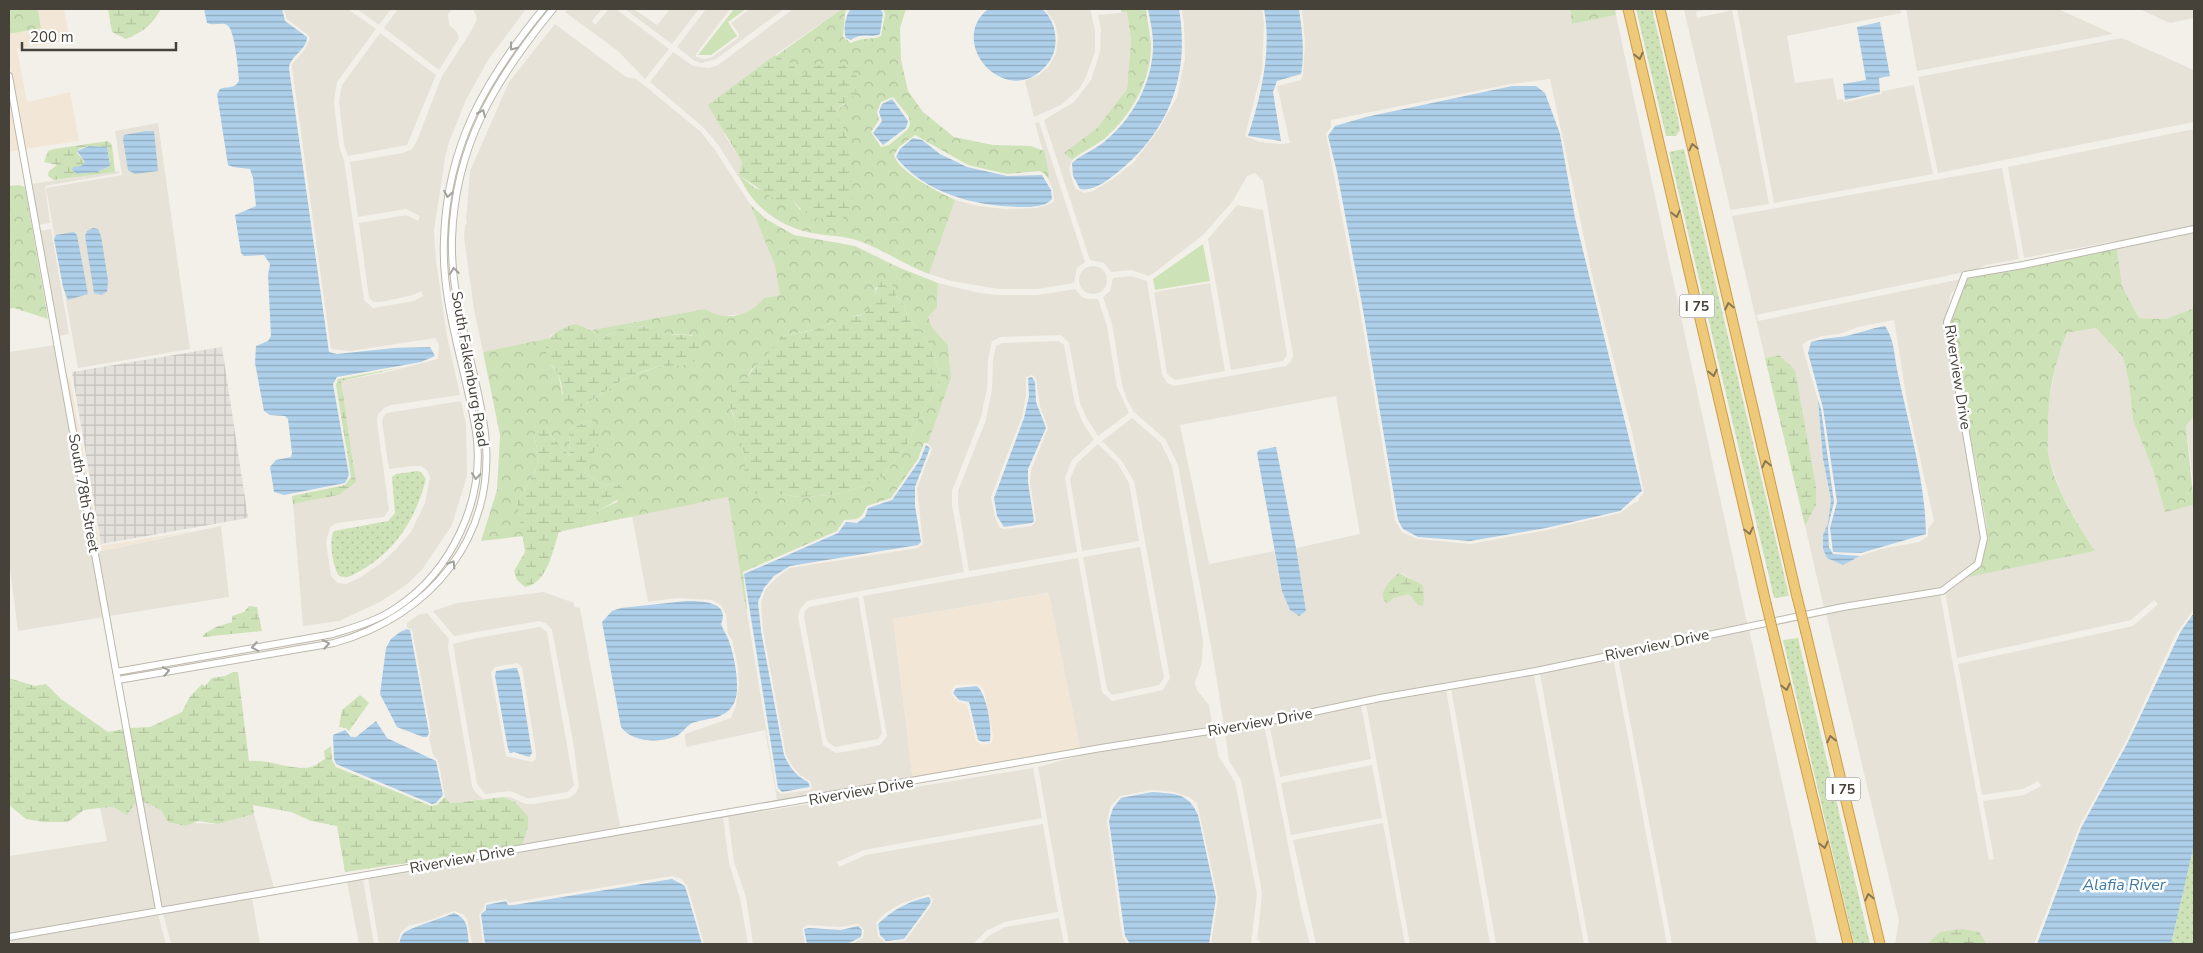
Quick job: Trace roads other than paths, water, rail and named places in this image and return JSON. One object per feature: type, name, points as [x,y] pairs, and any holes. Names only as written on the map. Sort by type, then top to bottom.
[{"type":"highway","name":"I 75","points":[[1628,9],[1766,603],[1848,944]]},
{"type":"highway","name":"I 75","points":[[1660,9],[1880,944]]},
{"type":"street","name":"South Falkenburg Road","points":[[116,672],[333,634],[373,620],[395,608],[414,594],[439,568],[452,547],[471,504],[477,459],[476,433],[444,265],[445,217],[451,174],[457,151],[476,105],[502,63],[543,9]]},
{"type":"street","name":"South Falkenburg Road","points":[[118,680],[334,642],[376,628],[399,616],[420,600],[447,572],[461,551],[479,506],[484,483],[486,457],[485,432],[456,293],[453,264],[454,217],[459,183],[466,153],[483,110],[504,75],[553,9]]},
{"type":"street","name":"South 78th Street","points":[[9,76],[159,910]]},
{"type":"street","points":[[445,217],[454,217]]},
{"type":"street","name":"Riverview Drive","points":[[9,938],[159,910],[762,808],[1101,748],[1258,724],[1395,696],[1536,671],[1843,607],[1942,591],[1978,564],[1984,538],[1947,322],[1965,275],[2194,230]]},
{"type":"street","points":[[469,397],[477,395]]},
{"type":"water","points":[[204,9],[282,9],[285,21],[307,37],[304,46],[292,60],[289,68],[329,352],[337,354],[394,348],[430,347],[435,356],[421,362],[337,377],[333,384],[349,475],[345,483],[284,495],[274,492],[270,467],[276,460],[291,457],[292,453],[288,419],[285,416],[270,415],[264,411],[255,363],[256,346],[268,341],[271,336],[268,275],[270,264],[264,255],[244,256],[241,253],[235,215],[256,206],[253,178],[250,169],[228,165],[217,94],[220,89],[234,86],[238,83],[236,50],[230,28],[225,24],[207,23]]},
{"type":"water","points":[[851,9],[881,10],[883,13],[880,34],[859,36],[851,40],[846,38],[845,23]]},
{"type":"water","points":[[988,9],[1042,9],[1046,13],[1055,31],[1055,42],[1052,57],[1042,70],[1027,79],[1011,80],[997,75],[985,65],[977,52],[974,38],[977,23]]},
{"type":"water","points":[[1148,9],[1179,9],[1182,33],[1181,56],[1178,78],[1172,99],[1163,119],[1151,138],[1136,156],[1100,185],[1090,189],[1080,189],[1073,176],[1072,163],[1100,145],[1114,133],[1133,110],[1146,85],[1150,71],[1153,43]]},
{"type":"water","points":[[1264,9],[1299,9],[1303,50],[1301,74],[1277,81],[1273,92],[1281,141],[1248,136],[1264,73],[1267,41]]},
{"type":"water","points":[[1880,22],[1890,76],[1879,78],[1880,92],[1845,100],[1843,84],[1866,80],[1857,27]]},
{"type":"water","points":[[1512,86],[1536,86],[1545,93],[1560,134],[1575,218],[1642,491],[1620,511],[1546,528],[1470,541],[1418,537],[1403,529],[1398,520],[1363,310],[1337,172],[1328,136],[1335,126],[1366,117]]},
{"type":"water","points":[[892,99],[908,121],[906,128],[883,145],[873,133],[882,121],[879,112],[882,104]]},
{"type":"water","points":[[154,131],[158,171],[135,174],[128,170],[124,135]]},
{"type":"water","points":[[913,138],[922,140],[940,154],[967,167],[1007,176],[1042,175],[1051,190],[1052,199],[1046,204],[1038,206],[1006,206],[971,201],[937,189],[908,170],[896,157],[900,149]]},
{"type":"water","points":[[89,146],[107,147],[110,166],[97,172],[77,174],[72,170],[73,167],[81,166],[85,162],[77,151]]},
{"type":"water","points":[[93,228],[98,229],[101,236],[108,280],[107,292],[101,295],[94,293],[85,236],[87,231]]},
{"type":"water","points":[[74,232],[77,235],[88,294],[68,300],[63,287],[54,239],[56,235]]},
{"type":"water","points":[[1885,326],[1892,343],[1916,454],[1923,494],[1926,534],[1861,553],[1833,552],[1830,528],[1837,502],[1823,408],[1808,353],[1811,342],[1846,336]]},
{"type":"water","points":[[1032,377],[1035,382],[1036,402],[1046,428],[1028,469],[1034,521],[1032,523],[1004,527],[997,516],[994,498],[1024,418],[1029,396],[1028,378]]},
{"type":"water","points":[[1818,400],[1821,409],[1834,502],[1828,527],[1829,547],[1833,554],[1860,556],[1843,565],[1827,558],[1823,549],[1823,535],[1828,523],[1831,500],[1823,459]]},
{"type":"water","points":[[926,445],[930,448],[915,487],[915,506],[921,542],[918,545],[790,566],[774,576],[764,588],[758,602],[761,631],[784,755],[794,771],[808,782],[810,787],[782,792],[778,788],[744,574],[838,533],[846,522],[857,523],[865,517],[868,508],[892,500],[920,460]]},
{"type":"water","points":[[1276,447],[1306,611],[1299,616],[1290,610],[1282,591],[1257,453],[1259,450]]},
{"type":"water","points":[[686,601],[706,602],[718,607],[722,611],[721,624],[729,641],[735,664],[736,699],[725,713],[714,718],[692,723],[674,737],[660,740],[645,740],[632,736],[621,727],[602,622],[612,611],[621,608]]},
{"type":"water","name":"Alafia River","points":[[2194,613],[2194,845],[2171,944],[2037,944],[2081,828],[2128,742],[2181,631]]},
{"type":"water","points":[[407,629],[410,630],[429,733],[427,737],[397,727],[380,694],[386,648],[391,639]]},
{"type":"water","points":[[517,668],[520,678],[532,753],[529,757],[514,752],[510,753],[508,749],[495,676],[496,671]]},
{"type":"water","points":[[977,686],[984,696],[988,712],[990,741],[983,742],[978,740],[969,702],[959,700],[953,693],[956,688]]},
{"type":"water","points":[[376,721],[387,738],[436,761],[443,795],[436,803],[432,804],[336,764],[333,735],[345,730],[351,737],[356,737]]},
{"type":"water","points":[[1152,792],[1174,794],[1185,798],[1194,807],[1198,815],[1216,898],[1209,944],[1130,944],[1125,936],[1109,821],[1113,808],[1121,798]]},
{"type":"water","points":[[672,879],[685,886],[702,944],[485,944],[481,914],[486,910],[486,905],[506,901],[508,905],[514,905]]},
{"type":"water","points":[[929,897],[931,901],[929,905],[904,939],[886,941],[880,935],[878,924],[889,915],[908,903]]},
{"type":"water","points":[[454,913],[459,915],[465,922],[469,944],[399,944],[402,935],[406,931]]},
{"type":"water","points":[[858,926],[862,930],[861,937],[847,944],[807,944],[804,929],[841,930]]}]
